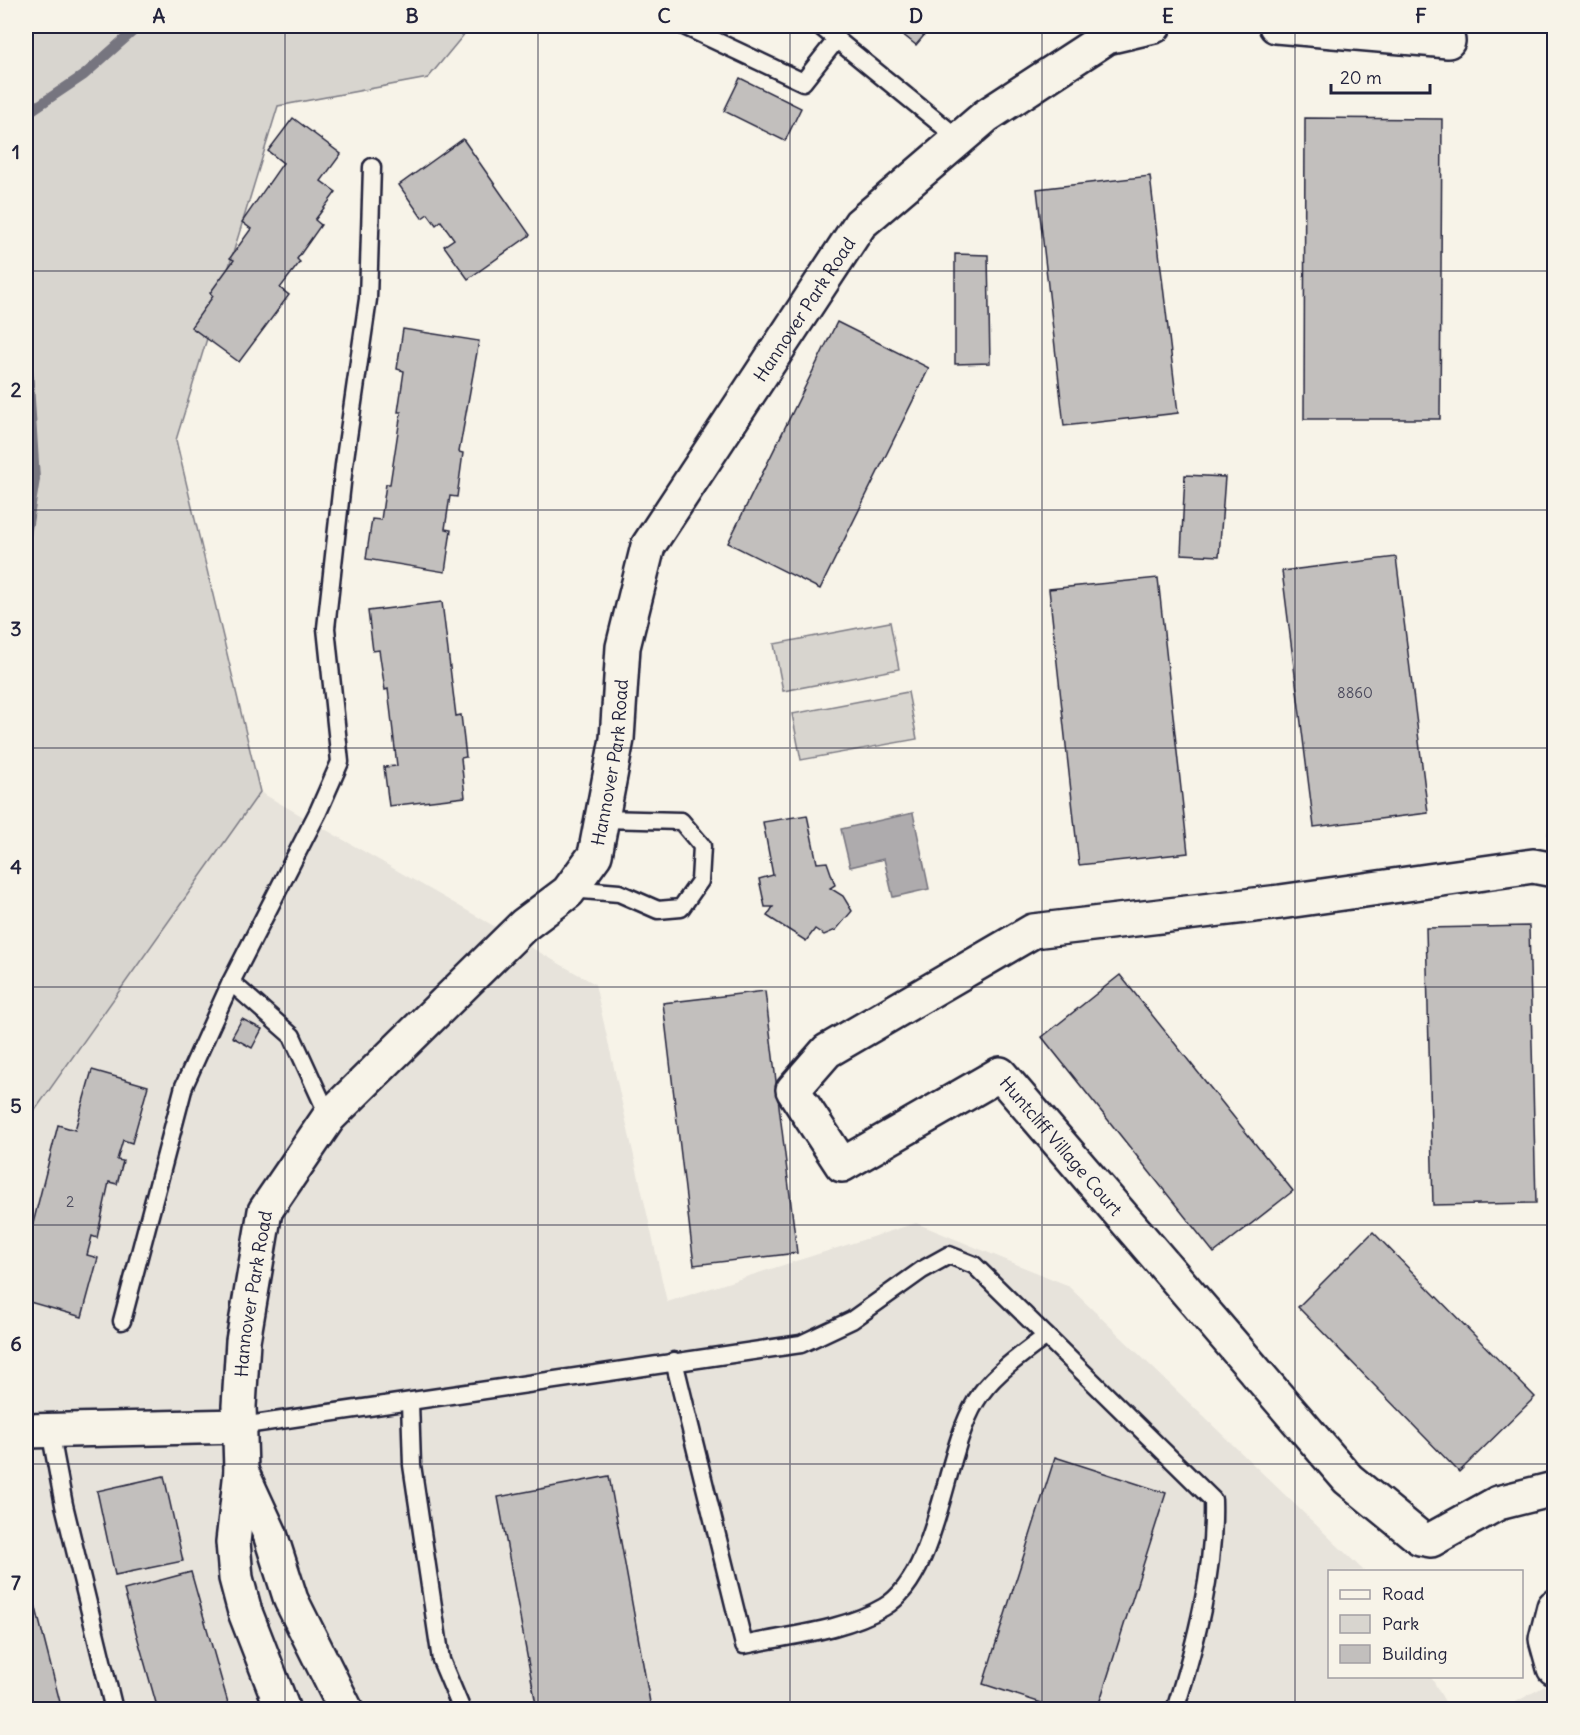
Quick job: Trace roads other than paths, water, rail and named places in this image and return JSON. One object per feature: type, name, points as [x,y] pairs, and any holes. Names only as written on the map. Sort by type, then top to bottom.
[{"type":"street","name":"Hannover Park Road","points":[[283,1710],[251,1630],[236,1578],[233,1542],[241,1471],[243,1341],[265,1211],[329,1117],[524,925],[570,889],[596,855],[617,739],[622,647],[648,546],[860,224],[986,117],[1107,37],[1154,26]]},
{"type":"street","points":[[1276,26],[1448,41]]},
{"type":"street","name":"Huntcliff Village Court","points":[[1554,870],[1533,866],[1280,902],[1033,931],[827,1051],[793,1090],[842,1165],[1000,1074],[1348,1479],[1420,1538],[1431,1540],[1498,1503],[1554,1489]]},
{"type":"street","points":[[38,1431],[240,1426]]},
{"type":"street","name":"Hannover Park Road","points":[[241,1471],[270,1534],[291,1600],[346,1710]]},
{"type":"street","points":[[1554,1607],[1546,1639],[1554,1668]]},
{"type":"lane","points":[[684,26],[803,82],[837,39]]},
{"type":"lane","points":[[820,26],[959,139]]},
{"type":"lane","points":[[122,1320],[184,1086],[231,982],[340,762],[326,628],[344,465],[368,299],[372,167]]},
{"type":"lane","points":[[570,889],[619,893],[658,910],[681,908],[700,881],[702,846],[681,821],[602,819]]},
{"type":"lane","points":[[231,982],[292,1036],[329,1117]]},
{"type":"lane","points":[[240,1426],[801,1344],[852,1320],[922,1270],[949,1255],[974,1265],[1213,1500],[1214,1540],[1189,1667],[1175,1710]]},
{"type":"lane","points":[[674,1361],[744,1645],[850,1623],[886,1606],[902,1593],[926,1552],[959,1437],[976,1401],[995,1377],[1046,1336]]},
{"type":"lane","points":[[410,1402],[412,1465],[441,1660],[462,1710]]},
{"type":"lane","points":[[38,1431],[64,1505],[114,1710]]},
{"type":"waterway","points":[[26,114],[84,75],[139,26]]},
{"type":"waterway","points":[[26,360],[35,479],[26,536]]}]
